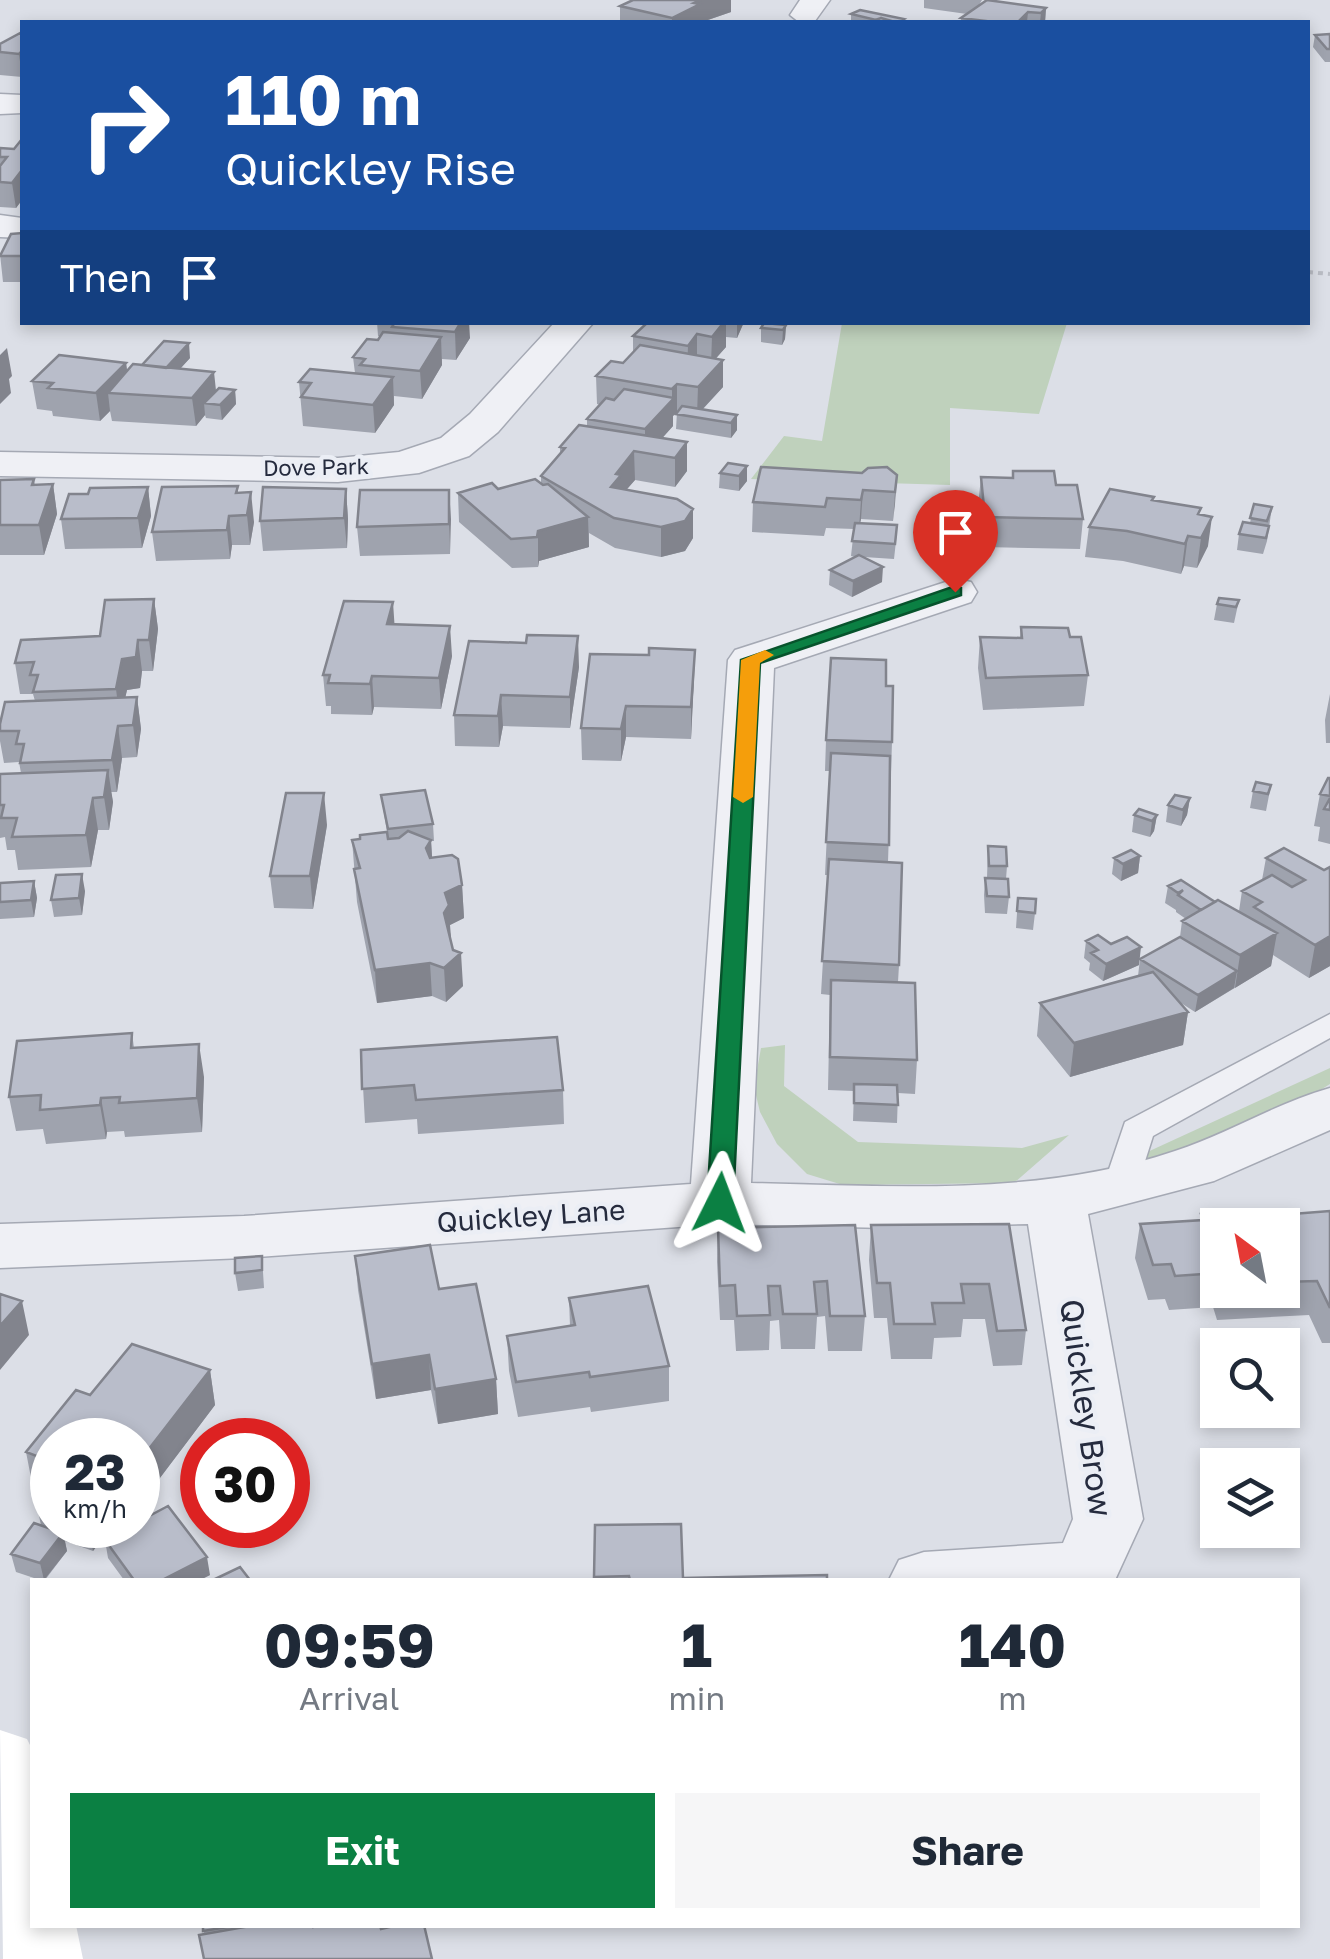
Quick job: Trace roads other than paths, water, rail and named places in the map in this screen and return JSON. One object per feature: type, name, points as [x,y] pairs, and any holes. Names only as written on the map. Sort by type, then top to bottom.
[{"type":"street","name":"Dove Park","points":[[0,464],[338,470],[404,464],[455,448],[484,423],[573,325]]},
{"type":"street","points":[[720,1203],[751,660],[951,590]]},
{"type":"street","name":"Quickley Lane","points":[[0,1246],[244,1237],[720,1203],[885,1207],[1055,1202],[1121,1188],[1193,1166],[1330,1106]]},
{"type":"street","name":"Quickley Brow","points":[[953,1578],[1086,1569],[1108,1519],[1055,1202]]},
{"type":"street","points":[[0,1762],[7,1774],[30,1895]]},
{"type":"street","points":[[37,1928],[43,1959]]},
{"type":"lane","points":[[1121,1188],[1137,1130],[1330,1024]]}]
